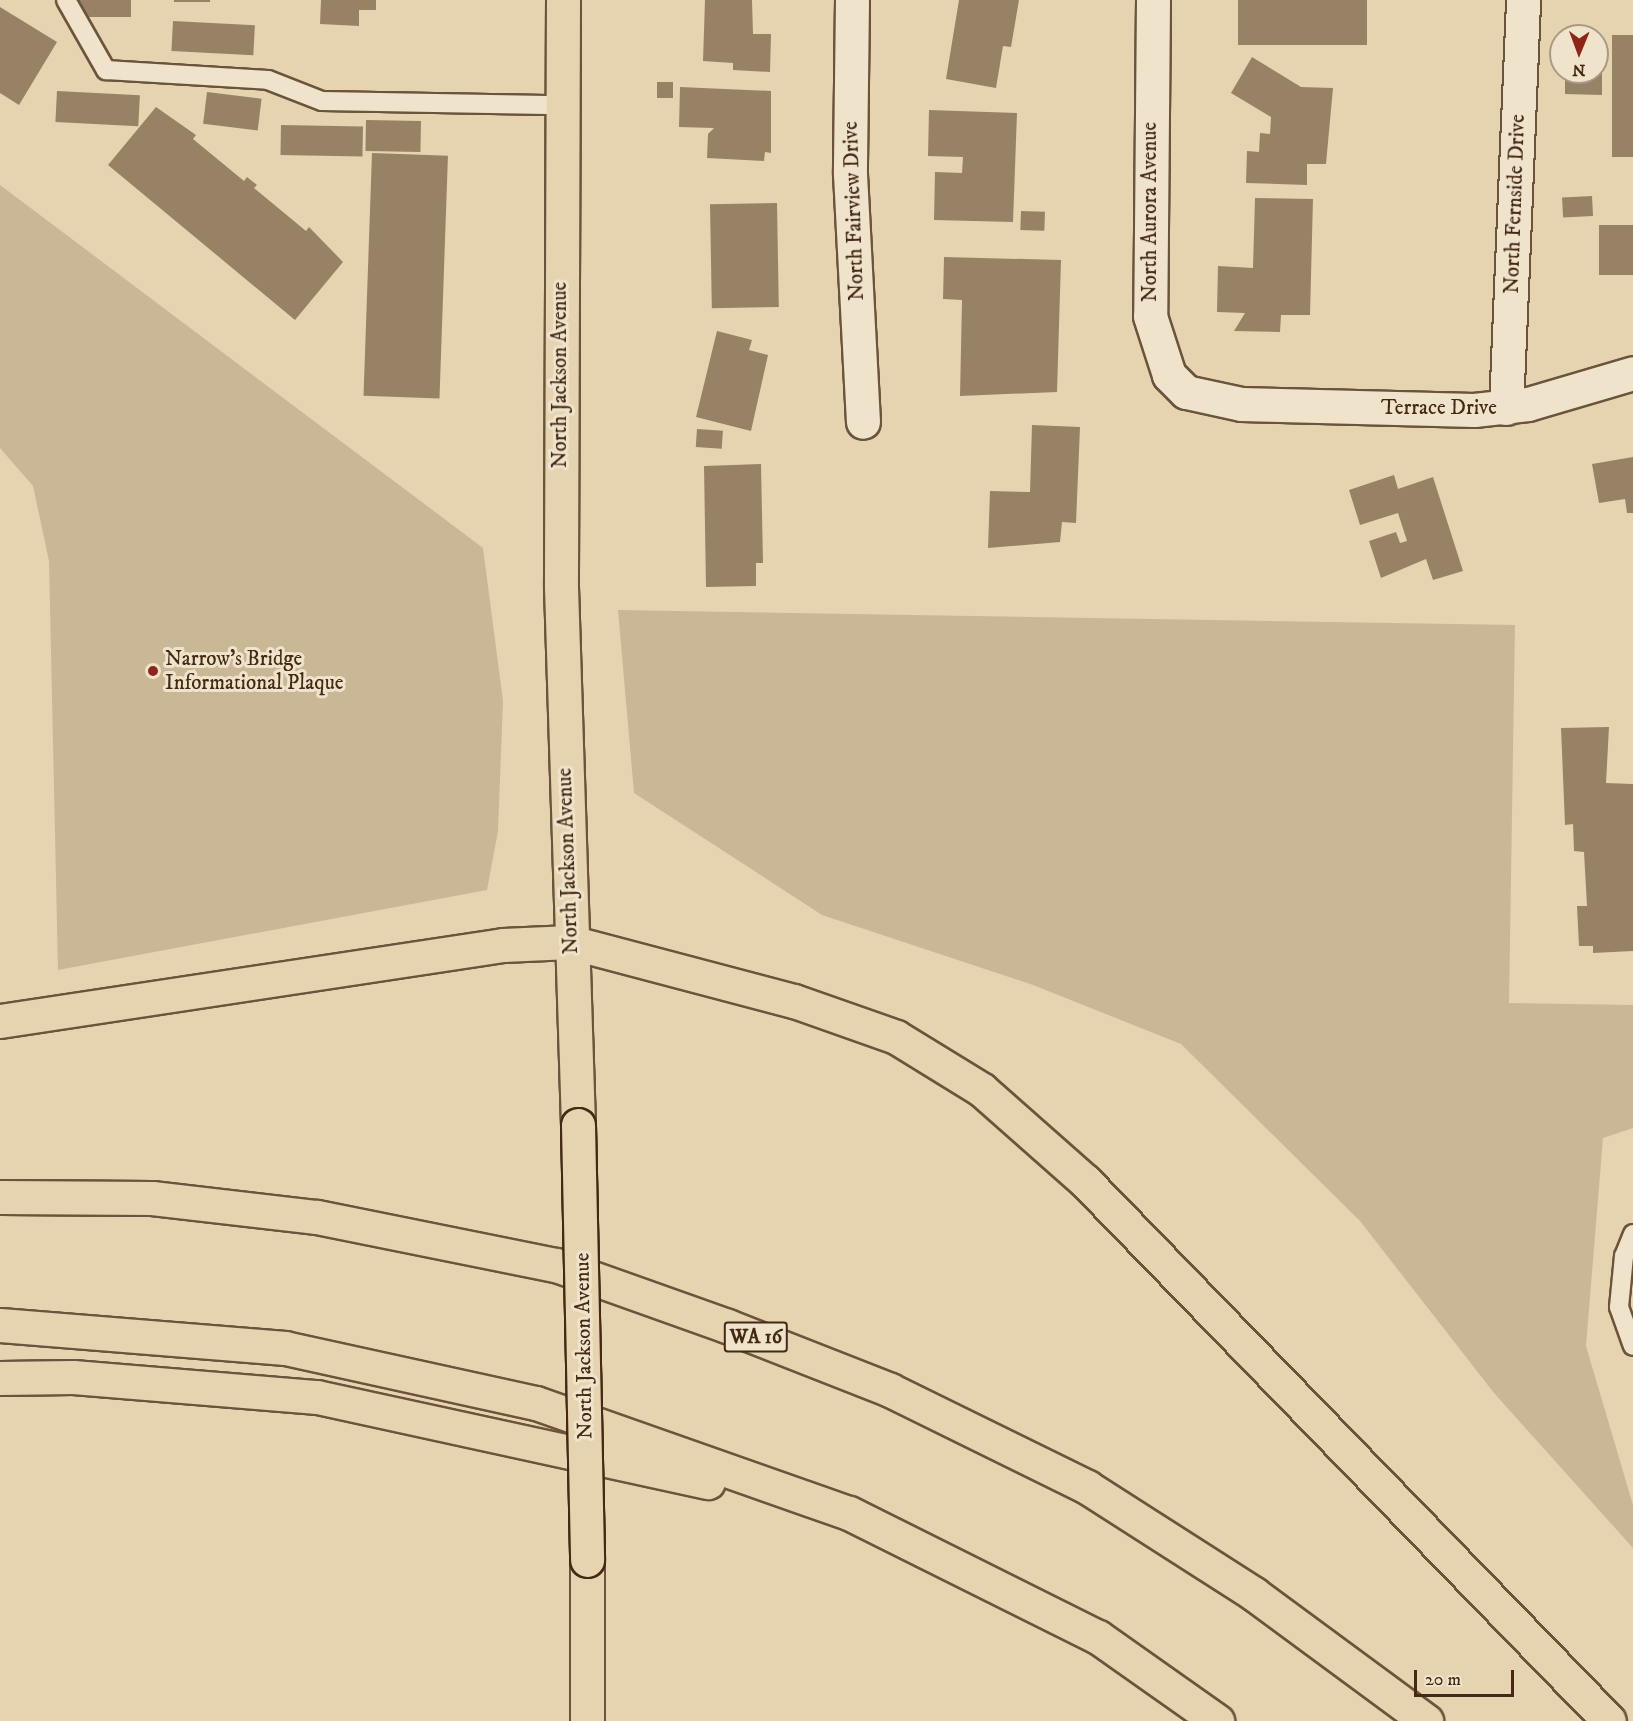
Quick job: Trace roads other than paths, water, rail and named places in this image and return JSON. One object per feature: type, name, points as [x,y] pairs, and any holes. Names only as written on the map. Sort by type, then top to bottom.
[{"type":"main road","name":"North Jackson Avenue","points":[[563,0],[561,587],[570,942],[578,1125],[588,1610],[587,1721]]},
{"type":"main road","points":[[0,1021],[503,945],[570,942],[794,1001],[896,1037],[982,1090],[1085,1182],[1609,1721]]},
{"type":"main road","name":"WA 16","points":[[0,1197],[152,1198],[317,1217],[556,1265],[727,1326],[890,1390],[1087,1487],[1254,1594],[1426,1721]]},
{"type":"main road","points":[[0,1325],[285,1348],[524,1400],[849,1513],[1098,1637],[1217,1721]]},
{"type":"main road","points":[[0,1378],[73,1377],[317,1397],[849,1513]]},
{"type":"street","name":"North Fairview Drive","points":[[852,0],[850,174],[863,422]]},
{"type":"street","name":"North Aurora Avenue","points":[[1153,0],[1150,316],[1169,375],[1186,392],[1241,404]]},
{"type":"street","name":"North Fernside Drive","points":[[1506,408],[1523,0]]},
{"type":"street","name":"Terrace Drive","points":[[1241,404],[1506,408],[1633,373]]},
{"type":"lane","points":[[66,0],[106,70],[268,80],[322,101],[561,105]]},
{"type":"lane","points":[[1633,1234],[1624,1256],[1619,1307],[1633,1346]]},
{"type":"place","name":"Narrow's Bridge Informational Plaque","points":[[153,671]]}]
